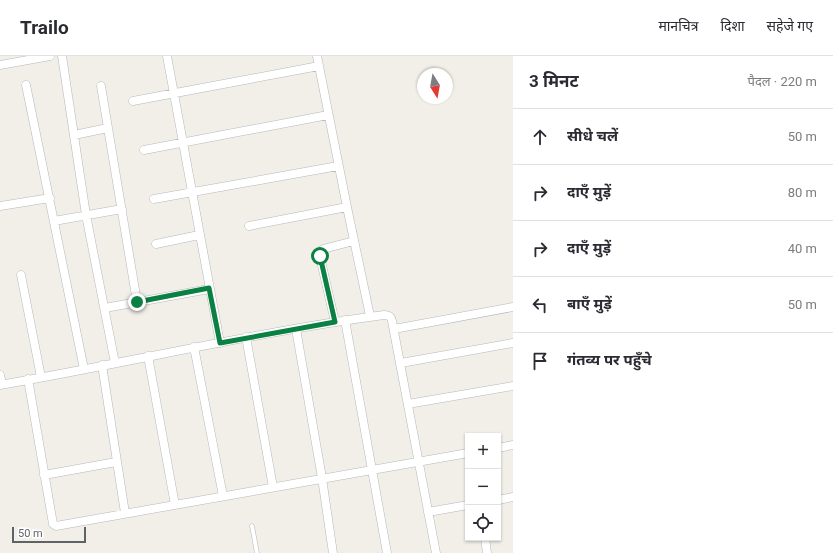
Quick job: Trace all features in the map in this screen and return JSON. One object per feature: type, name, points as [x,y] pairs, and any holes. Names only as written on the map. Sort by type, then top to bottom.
[{"type":"street","points":[[0,65],[50,56]]},
{"type":"street","points":[[62,56],[86,215],[115,363]]},
{"type":"street","points":[[167,56],[220,343]]},
{"type":"street","points":[[317,56],[338,166],[370,316]]},
{"type":"street","points":[[133,101],[319,66]]},
{"type":"street","points":[[26,85],[84,369]]},
{"type":"street","points":[[101,86],[137,302]]},
{"type":"street","points":[[144,150],[328,115]]},
{"type":"street","points":[[74,135],[108,128]]},
{"type":"street","points":[[154,198],[338,166]]},
{"type":"street","points":[[0,206],[50,198]]},
{"type":"street","points":[[249,226],[347,207]]},
{"type":"street","points":[[54,221],[122,209]]},
{"type":"street","points":[[156,244],[200,235]]},
{"type":"street","points":[[335,322],[320,256],[321,251],[323,249],[354,241]]},
{"type":"street","points":[[21,275],[41,377]]},
{"type":"street","points":[[105,308],[209,288]]},
{"type":"street","points":[[394,329],[513,307]]},
{"type":"street","points":[[0,375],[1,385],[194,347],[345,320],[389,315],[392,320],[401,363],[435,553]]},
{"type":"street","points":[[345,320],[387,553]]},
{"type":"street","points":[[296,329],[322,478],[333,553]]},
{"type":"street","points":[[246,338],[274,487]]},
{"type":"street","points":[[401,363],[513,343]]},
{"type":"street","points":[[194,347],[223,496]]},
{"type":"street","points":[[148,356],[175,505]]},
{"type":"street","points":[[102,365],[125,513]]},
{"type":"street","points":[[28,379],[54,526],[465,453]]},
{"type":"street","points":[[408,404],[513,386]]},
{"type":"street","points":[[501,448],[513,446]]},
{"type":"street","points":[[44,475],[116,462]]},
{"type":"street","points":[[501,499],[513,497]]},
{"type":"street","points":[[428,512],[465,506]]},
{"type":"street","points":[[485,541],[487,553]]},
{"type":"lane","points":[[252,526],[257,553]]},
{"type":"route","points":[[137,302],[209,288],[220,343],[335,322],[320,256]]}]
